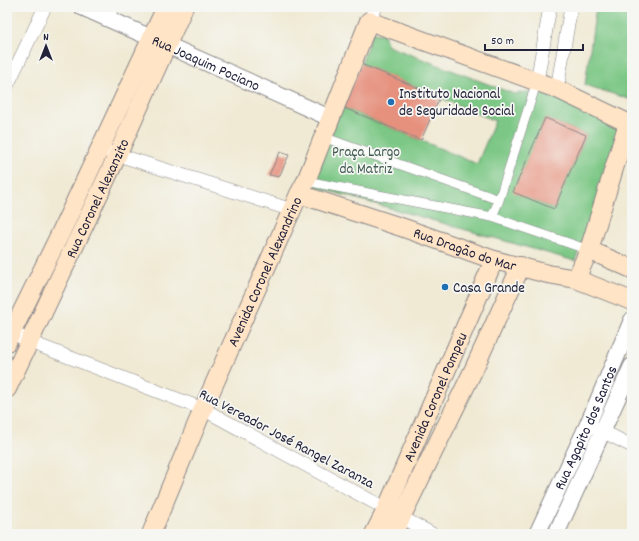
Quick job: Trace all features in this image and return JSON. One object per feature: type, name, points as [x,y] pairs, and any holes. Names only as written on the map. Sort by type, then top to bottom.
[{"type":"main road","name":"Rua Coronel Alexanzito","points":[[7,389],[117,156],[159,41],[166,7]]},
{"type":"main road","name":"Rua Coronel Alexanzito","points":[[10,337],[100,149],[159,41],[184,7]]},
{"type":"main road","points":[[372,14],[557,89],[631,121],[589,250],[576,279]]},
{"type":"main road","name":"Avenida Coronel Alexandrino","points":[[151,534],[203,409],[299,195],[372,14]]},
{"type":"main road","name":"Rua Dragão do Mar","points":[[299,195],[404,228],[494,260],[548,274],[576,279],[632,301]]},
{"type":"main road","points":[[589,250],[632,269]]},
{"type":"main road","name":"Avenida Coronel Pompeu","points":[[393,534],[394,513],[494,260]]},
{"type":"main road","name":"Avenida Coronel Pompeu","points":[[374,534],[394,513],[472,373],[521,266]]},
{"type":"street","points":[[7,86],[45,7]]},
{"type":"street","name":"Rua Joaquim Pociano","points":[[82,7],[110,13],[159,41],[330,118]]},
{"type":"street","points":[[492,217],[499,200],[537,82],[550,7]]},
{"type":"street","points":[[557,89],[571,7]]},
{"type":"street","points":[[323,137],[499,200]]},
{"type":"street","name":"Rua Dragão do Mar","points":[[100,149],[117,156],[299,195]]},
{"type":"street","points":[[299,195],[492,217],[589,250]]},
{"type":"street","name":"Rua Agapito dos Santos","points":[[537,534],[588,424],[632,320]]},
{"type":"street","name":"Rua Vereador José Rangel Zaranza","points":[[10,337],[30,342],[203,409],[432,534]]},
{"type":"street","name":"Rua Agapito dos Santos","points":[[556,534],[632,366]]},
{"type":"street","points":[[588,424],[632,446]]},
{"type":"green space","points":[[596,7],[632,7],[632,100],[585,85]]},
{"type":"green space","name":"Praça Largo da Matriz","points":[[372,33],[384,34],[388,46],[514,94],[539,90],[615,119],[623,133],[575,261],[309,185],[342,107],[477,164],[495,121],[361,64]],"holes":[[[545,118],[586,135],[554,209],[514,192]]]},
{"type":"building","name":"Instituto Nacional de Seguridade Social","points":[[361,64],[440,97],[421,140],[342,107]]},
{"type":"building","points":[[545,118],[586,135],[554,209],[513,192]]},
{"type":"building","points":[[280,152],[289,155],[279,177],[269,175]]},
{"type":"place","name":"Instituto Nacional de Seguridade Social","points":[[391,102]]},
{"type":"place","name":"Casa Grande","points":[[445,287]]}]
